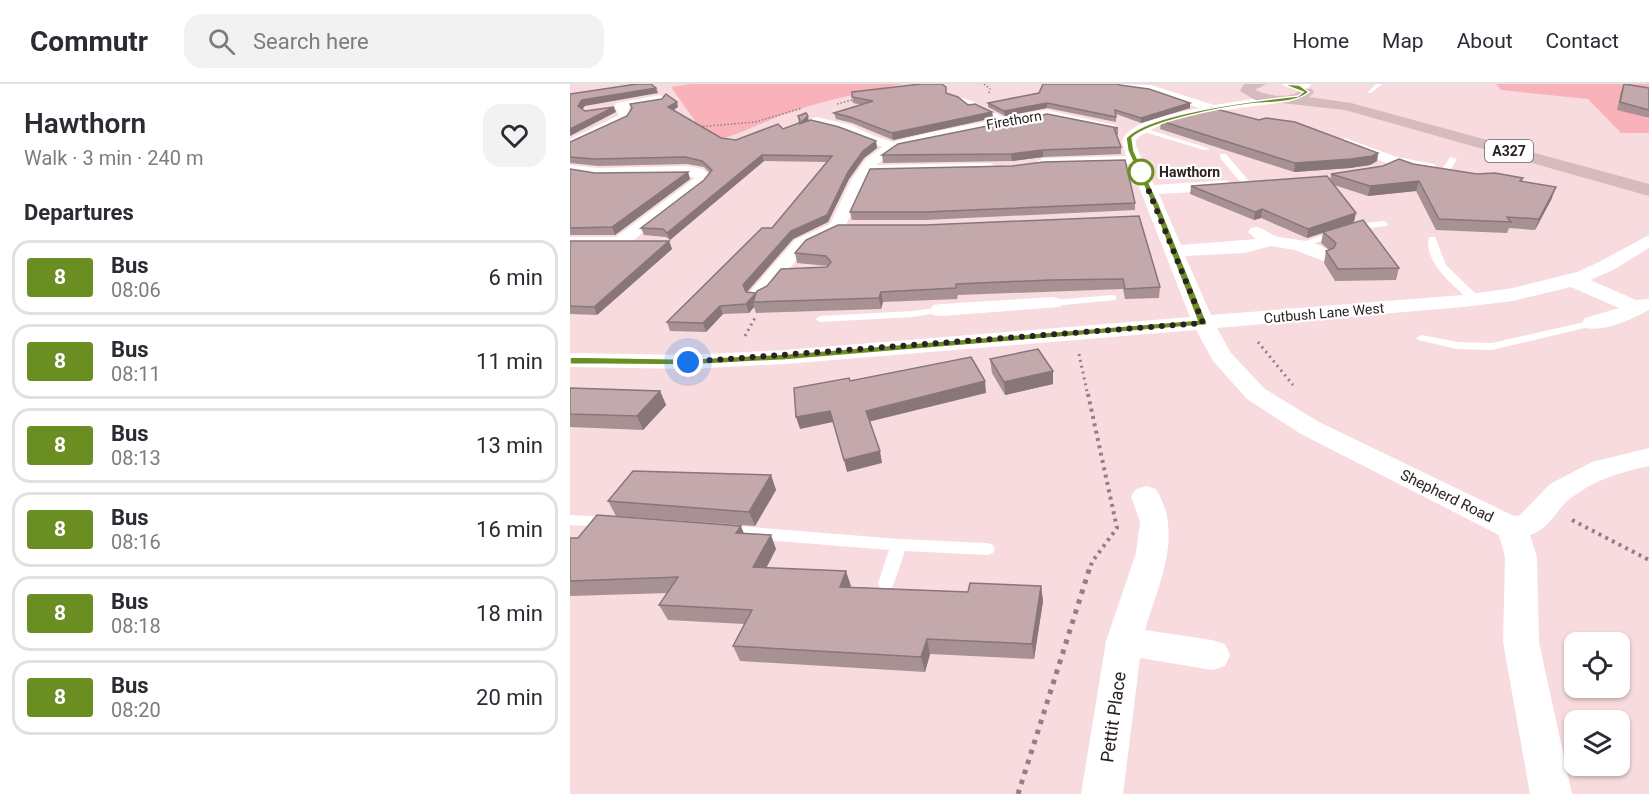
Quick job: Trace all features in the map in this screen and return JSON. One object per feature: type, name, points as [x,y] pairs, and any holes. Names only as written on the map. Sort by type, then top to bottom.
[{"type":"main road","points":[[1248,89],[1295,91]]},
{"type":"main road","name":"A327","points":[[1295,91],[1347,106]]},
{"type":"main road","name":"A327","points":[[1295,91],[1649,190]]},
{"type":"street","points":[[1120,84],[1151,88],[1226,114],[1250,117]]},
{"type":"street","points":[[1237,104],[1248,89]]},
{"type":"street","points":[[1203,323],[1128,141],[1138,130],[1215,109],[1295,91]]},
{"type":"street","points":[[570,144],[624,117],[626,113],[614,107],[660,99]]},
{"type":"street","name":"Firethorn","points":[[838,109],[812,122],[846,128],[869,140],[893,146]]},
{"type":"street","name":"Firethorn","points":[[837,227],[866,170],[877,156],[893,146],[1005,120],[1056,114],[1103,126],[1138,130]]},
{"type":"street","points":[[1333,137],[1394,161],[1452,167]]},
{"type":"street","points":[[1032,164],[1135,160]]},
{"type":"street","points":[[1375,171],[1394,161]]},
{"type":"street","points":[[866,170],[1000,167]]},
{"type":"street","points":[[570,169],[598,173],[687,171],[698,172],[704,177],[621,242]]},
{"type":"street","points":[[1149,189],[1251,183]]},
{"type":"street","points":[[1137,218],[1160,217]]},
{"type":"street","points":[[757,296],[801,244],[837,227],[858,227]]},
{"type":"street","points":[[1252,230],[1271,241]]},
{"type":"street","name":"Cutbush Lane West","points":[[570,360],[688,362],[1476,300],[1511,296],[1575,281],[1629,256],[1649,240]]},
{"type":"street","points":[[1173,251],[1245,247],[1271,241],[1299,245],[1323,255]]},
{"type":"street","points":[[570,242],[651,243]]},
{"type":"street","points":[[778,271],[800,271]]},
{"type":"street","points":[[1575,281],[1643,305]]},
{"type":"street","points":[[941,310],[1053,303]]},
{"type":"street","points":[[1593,322],[1643,305]]},
{"type":"street","points":[[986,308],[987,340]]},
{"type":"street","name":"Shepherd Road","points":[[1203,323],[1221,356],[1256,394],[1310,428],[1510,528],[1518,541],[1521,557],[1521,642],[1551,794]]},
{"type":"street","points":[[1510,528],[1530,524],[1560,491],[1602,468],[1649,458]]},
{"type":"street","name":"Pettit Place","points":[[1102,794],[1124,641],[1152,553],[1155,522],[1146,496]]},
{"type":"street","points":[[1124,641],[1212,655]]},
{"type":"lane","points":[[1369,92],[1379,84]]},
{"type":"lane","points":[[948,96],[970,102],[1005,120]]},
{"type":"lane","points":[[1138,130],[1206,149]]},
{"type":"lane","points":[[1222,156],[1251,183]]},
{"type":"lane","points":[[1299,245],[1358,226],[1384,224]]},
{"type":"lane","points":[[1432,239],[1433,252],[1448,274],[1476,300]]},
{"type":"lane","points":[[1053,303],[1112,298]]},
{"type":"lane","points":[[820,319],[913,314],[941,310]]},
{"type":"lane","points":[[1422,338],[1449,345],[1479,347],[1509,344],[1593,322]]},
{"type":"lane","points":[[570,520],[625,523]]},
{"type":"lane","points":[[708,530],[899,545],[987,549]]},
{"type":"lane","points":[[886,584],[899,545]]},
{"type":"path","points":[[838,109],[858,98]]},
{"type":"path","points":[[691,128],[755,122],[806,107]]},
{"type":"path","points":[[743,341],[763,302],[757,296]]},
{"type":"path","points":[[1242,320],[1269,358],[1300,393]]},
{"type":"path","points":[[1018,794],[1092,562],[1117,528],[1077,346],[1066,334]]},
{"type":"path","points":[[1547,507],[1649,560]]},
{"type":"shaded area","points":[[691,84],[902,84],[804,107],[738,134],[711,142],[682,143],[695,121],[671,87]]},
{"type":"shaded area","points":[[1496,84],[1649,84],[1649,104],[1619,98],[1618,108],[1649,119],[1649,133],[1621,133],[1588,99],[1501,90]]},
{"type":"building","points":[[651,84],[656,88],[582,100],[578,106],[585,111],[614,107],[570,129],[570,94]]},
{"type":"building","points":[[921,84],[942,84],[946,87],[946,93],[958,97],[968,105],[975,104],[992,112],[892,133],[834,113],[873,101],[852,97],[852,92]]},
{"type":"building","points":[[1043,84],[1118,84],[1149,89],[1190,103],[1141,118],[1115,110],[1116,117],[1047,103],[1004,111],[988,103],[1039,93]]},
{"type":"building","points":[[1624,84],[1649,88],[1649,110],[1620,102]]},
{"type":"building","points":[[666,94],[677,102],[668,107],[721,138],[736,140],[778,124],[783,129],[799,123],[798,116],[806,113],[808,116],[799,124],[811,120],[839,127],[876,141],[863,151],[848,172],[827,215],[791,231],[743,285],[746,292],[756,293],[746,304],[720,306],[703,323],[667,322],[762,228],[772,228],[832,156],[762,155],[667,233],[663,229],[641,228],[704,180],[712,170],[702,161],[685,157],[595,159],[570,157],[570,142],[627,116],[632,108],[630,104],[662,99]]},
{"type":"building","points":[[1212,108],[1259,120],[1266,118],[1295,122],[1378,153],[1351,159],[1295,163],[1161,121]]},
{"type":"building","points":[[1047,114],[1118,128],[1114,128],[1121,147],[1043,150],[1011,154],[882,155],[898,144]]},
{"type":"building","points":[[1399,159],[1413,164],[1477,174],[1495,173],[1523,178],[1520,181],[1556,187],[1539,219],[1507,217],[1511,222],[1439,219],[1419,181],[1370,186],[1331,174],[1383,166]]},
{"type":"building","points":[[1125,160],[1135,203],[925,212],[850,212],[870,169],[1012,166],[1043,162]]},
{"type":"building","points":[[570,169],[595,173],[688,172],[612,227],[570,228]]},
{"type":"building","points":[[1327,176],[1356,213],[1308,229],[1262,209],[1255,212],[1191,186]]},
{"type":"building","points":[[1139,216],[1160,287],[1125,289],[1123,279],[1050,280],[956,284],[956,288],[881,292],[879,298],[753,302],[757,291],[767,286],[781,269],[827,267],[831,262],[826,256],[795,253],[806,240],[838,225],[925,225]]},
{"type":"building","points":[[1363,220],[1399,268],[1338,269],[1326,251],[1334,248],[1336,243],[1323,232]]},
{"type":"building","points":[[570,241],[669,241],[594,307],[570,306]]},
{"type":"building","points":[[1038,349],[1053,371],[1004,382],[990,359]]},
{"type":"building","points":[[971,357],[985,381],[866,411],[880,451],[844,460],[830,411],[796,417],[794,388],[849,378],[850,381]]},
{"type":"building","points":[[570,388],[660,391],[637,416],[570,414]]},
{"type":"building","points":[[633,471],[771,475],[749,512],[608,501]]},
{"type":"building","points":[[597,515],[741,526],[736,533],[771,535],[753,567],[846,571],[840,587],[968,592],[970,583],[1041,586],[1032,644],[927,639],[921,657],[733,646],[752,610],[659,605],[678,577],[570,581],[570,538],[578,538]]},
{"type":"bus line","name":"8","points":[[570,361],[638,363],[785,357],[1203,323],[1149,189],[1131,151],[1129,138],[1135,132],[1153,124],[1237,104],[1304,96],[1307,92],[1303,88],[1285,84]]},
{"type":"place","name":"Hawthorn","points":[[1141,172]]},
{"type":"route","points":[[688,362],[785,357],[1203,323],[1141,172]]}]
